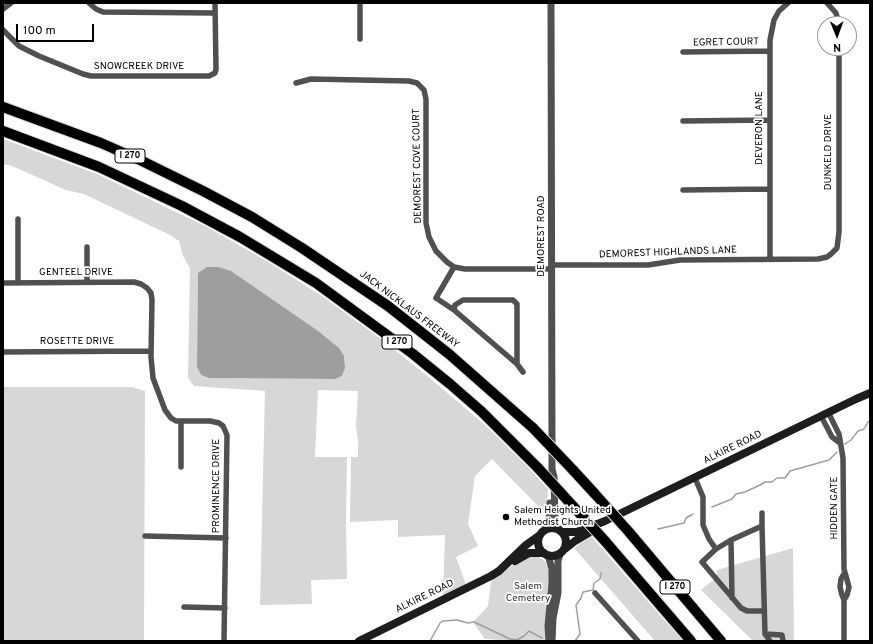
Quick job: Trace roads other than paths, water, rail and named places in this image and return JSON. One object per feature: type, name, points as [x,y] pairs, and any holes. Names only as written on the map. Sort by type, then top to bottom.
[{"type":"highway","name":"JACK NICKLAUS FREEWAY","points":[[3,107],[74,133],[142,161],[203,191],[302,248],[394,310],[449,354],[533,428],[629,532],[721,641]]},
{"type":"highway","name":"I 270","points":[[3,131],[99,168],[182,206],[240,237],[316,283],[413,354],[450,384],[538,468],[606,541],[691,641]]},
{"type":"main road","name":"ALKIRE ROAD","points":[[561,531],[577,532],[605,521],[870,393]]},
{"type":"main road","name":"ALKIRE ROAD","points":[[562,552],[575,541],[600,526],[605,521]]},
{"type":"main road","points":[[553,528],[561,531],[566,541],[562,552],[554,556],[546,554],[541,550],[538,544],[543,533],[553,528]]},
{"type":"main road","name":"ALKIRE ROAD","points":[[500,571],[526,545],[543,533]]},
{"type":"main road","name":"ALKIRE ROAD","points":[[359,641],[488,578],[507,568],[526,554],[532,552],[546,554]]},
{"type":"street","points":[[3,9],[11,3]]},
{"type":"street","points":[[89,3],[96,9],[103,12],[214,13],[214,3]]},
{"type":"street","points":[[360,3],[360,39]]},
{"type":"street","name":"DEMOREST ROAD","points":[[551,3],[552,469],[554,477],[555,519],[556,525],[561,531]]},
{"type":"street","name":"DEVERON LANE","points":[[770,259],[769,120],[771,30],[779,11],[788,3]]},
{"type":"street","points":[[827,3],[837,16]]},
{"type":"street","name":"SNOWCREEK DRIVE","points":[[3,30],[19,46],[39,56],[91,76],[209,76],[215,73],[216,65],[214,13]]},
{"type":"street","name":"EGRET COURT","points":[[683,52],[770,51]]},
{"type":"street","name":"DUNKELD DRIVE","points":[[832,254],[837,248],[839,232],[839,56]]},
{"type":"street","name":"DEMOREST COVE COURT","points":[[296,83],[311,79],[409,81],[418,83],[424,90],[426,98],[426,223],[429,237],[436,250],[454,267]]},
{"type":"street","points":[[683,121],[769,120]]},
{"type":"street","points":[[683,190],[769,189]]},
{"type":"street","points":[[18,219],[18,283]]},
{"type":"street","points":[[87,247],[87,282]]},
{"type":"street","name":"DEMOREST HIGHLANDS LANE","points":[[552,267],[648,265],[680,260],[818,259],[832,254]]},
{"type":"street","points":[[523,372],[517,364],[454,310],[436,298],[454,267],[475,269],[552,267]]},
{"type":"street","name":"GENTEEL DRIVE","points":[[3,283],[134,282],[141,284],[147,288],[152,300],[151,351]]},
{"type":"street","points":[[454,310],[455,305],[463,300],[513,300],[517,304],[517,364]]},
{"type":"street","points":[[151,351],[153,378],[158,396],[168,415],[181,421],[181,467]]},
{"type":"street","name":"ROSETTE DRIVE","points":[[3,352],[151,351]]},
{"type":"street","name":"HIDDEN GATE","points":[[825,414],[834,439],[840,443],[843,458],[844,574],[841,579],[840,587],[844,600],[844,641]]},
{"type":"street","name":"PROMINENCE DRIVE","points":[[181,421],[214,422],[223,426],[228,439],[224,641]]},
{"type":"street","name":"DEMOREST ROAD","points":[[543,533],[549,516],[550,477],[552,469]]},
{"type":"street","points":[[696,478],[703,497],[703,525],[708,539],[716,549]]},
{"type":"street","points":[[762,513],[765,634],[770,641]]},
{"type":"street","points":[[762,526],[731,540],[716,549],[702,562],[741,608],[747,611],[764,611]]},
{"type":"street","points":[[145,536],[226,538]]},
{"type":"street","points":[[731,540],[732,598]]},
{"type":"street","points":[[552,641],[553,618],[558,593],[558,561],[562,552]]},
{"type":"street","points":[[546,554],[552,569],[548,626],[549,641]]},
{"type":"street","points":[[595,593],[638,641]]},
{"type":"street","points":[[184,607],[225,608]]},
{"type":"street","points":[[765,634],[782,635],[783,641]]},
{"type":"waterway","points":[[845,444],[851,440],[858,431],[864,429],[870,421]]},
{"type":"waterway","points":[[712,507],[732,499],[736,494],[745,492],[765,482],[772,482],[777,478],[785,478],[790,471],[829,460],[837,452]]},
{"type":"waterway","points":[[658,529],[684,523],[686,518],[693,514]]},
{"type":"waterway","points":[[575,641],[580,634],[576,605],[583,592],[593,590],[594,583],[600,579],[601,573]]},
{"type":"waterway","points":[[430,641],[440,623],[443,621],[457,620],[468,623],[474,622],[510,639],[517,640],[529,631],[542,638]]},
{"type":"place","name":"Salem Heights United Methodist Church","points":[[506,517]]},
{"type":"park label","name":"Salem Cemetery","points":[[528,592]]}]
